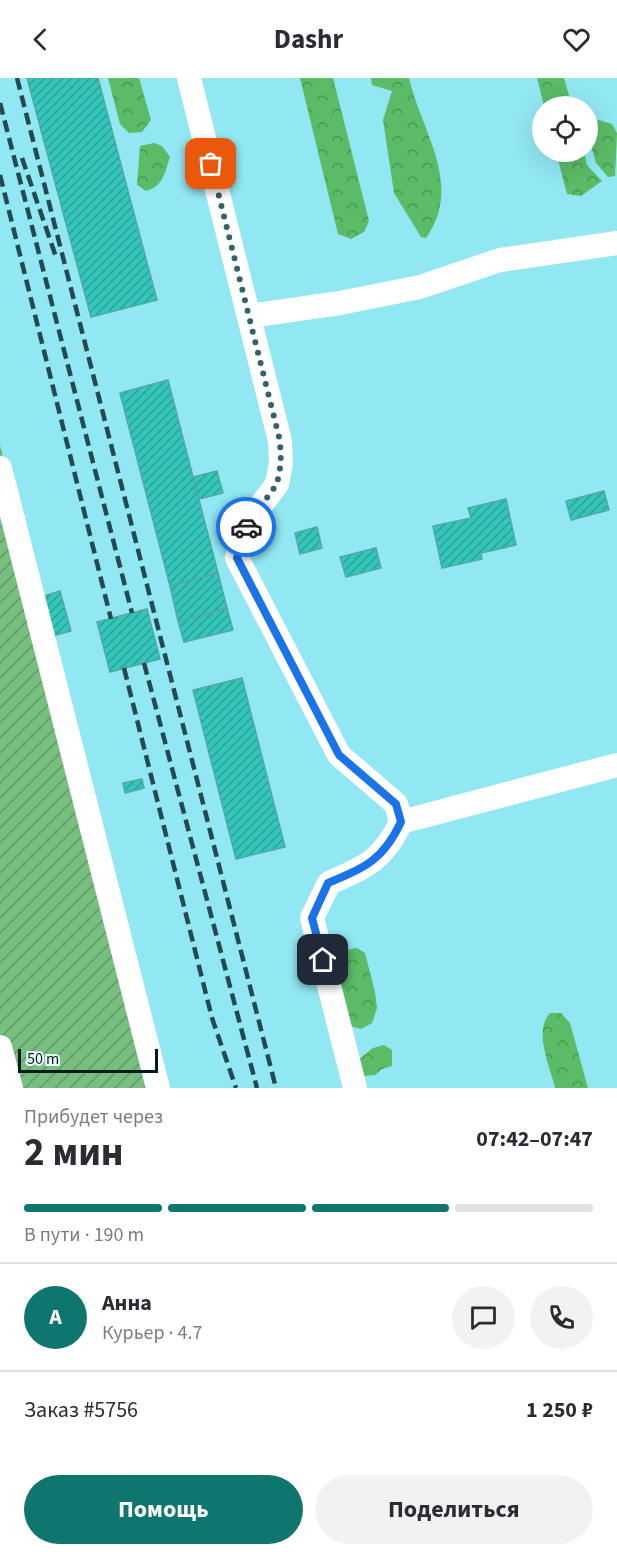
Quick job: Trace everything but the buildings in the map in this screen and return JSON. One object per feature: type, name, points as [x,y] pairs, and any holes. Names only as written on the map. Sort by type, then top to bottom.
[{"type":"street","points":[[189,78],[280,441],[281,463],[277,484],[246,525],[237,558],[339,755],[396,804],[401,822],[391,844],[366,867],[328,883],[312,918],[355,1088]]},
{"type":"street","points":[[249,316],[340,303],[420,287],[500,260],[617,243]]},
{"type":"street","points":[[0,468],[158,1088]]},
{"type":"street","points":[[401,822],[617,765]]},
{"type":"street","points":[[0,1047],[11,1088]]},
{"type":"green space","points":[[108,78],[139,78],[151,120],[142,132],[129,133],[120,124]]},
{"type":"green space","points":[[300,78],[333,78],[369,221],[364,232],[351,239],[338,234]]},
{"type":"green space","points":[[371,78],[409,78],[430,138],[440,178],[441,198],[437,218],[426,238],[421,237],[394,193],[383,120],[392,91],[372,85]]},
{"type":"green space","points":[[537,78],[564,78],[569,96],[542,96]]},
{"type":"green space","points":[[598,121],[612,124],[617,133],[615,176],[608,177],[596,163],[598,162]]},
{"type":"green space","points":[[154,143],[162,146],[170,157],[160,182],[146,191],[137,185],[140,146]]},
{"type":"green space","points":[[559,162],[586,162],[602,181],[581,196],[567,194]]},
{"type":"green space","points":[[0,445],[165,1088],[0,1088]]},
{"type":"green space","points":[[357,948],[365,953],[377,1008],[372,1023],[361,1029],[350,1026],[334,964],[343,952]]},
{"type":"green space","points":[[550,1013],[561,1013],[570,1023],[588,1088],[555,1088],[543,1039],[545,1021]]},
{"type":"green space","points":[[384,1045],[392,1050],[392,1066],[382,1069],[375,1075],[362,1076],[358,1060],[373,1048]]},
{"type":"railway","points":[[17,78],[276,1088]]},
{"type":"railway","points":[[0,103],[132,613]]},
{"type":"railway","points":[[22,158],[56,257]]},
{"type":"railway","points":[[0,175],[111,619]]},
{"type":"railway","points":[[144,663],[257,1088]]},
{"type":"railway","points":[[124,668],[212,1018],[236,1088]]},
{"type":"way so far","points":[[211,164],[280,441],[281,463],[277,484],[246,527]]},
{"type":"route","points":[[246,527],[237,558],[339,755],[396,804],[401,822],[391,844],[366,867],[328,883],[312,918],[323,960]]}]
